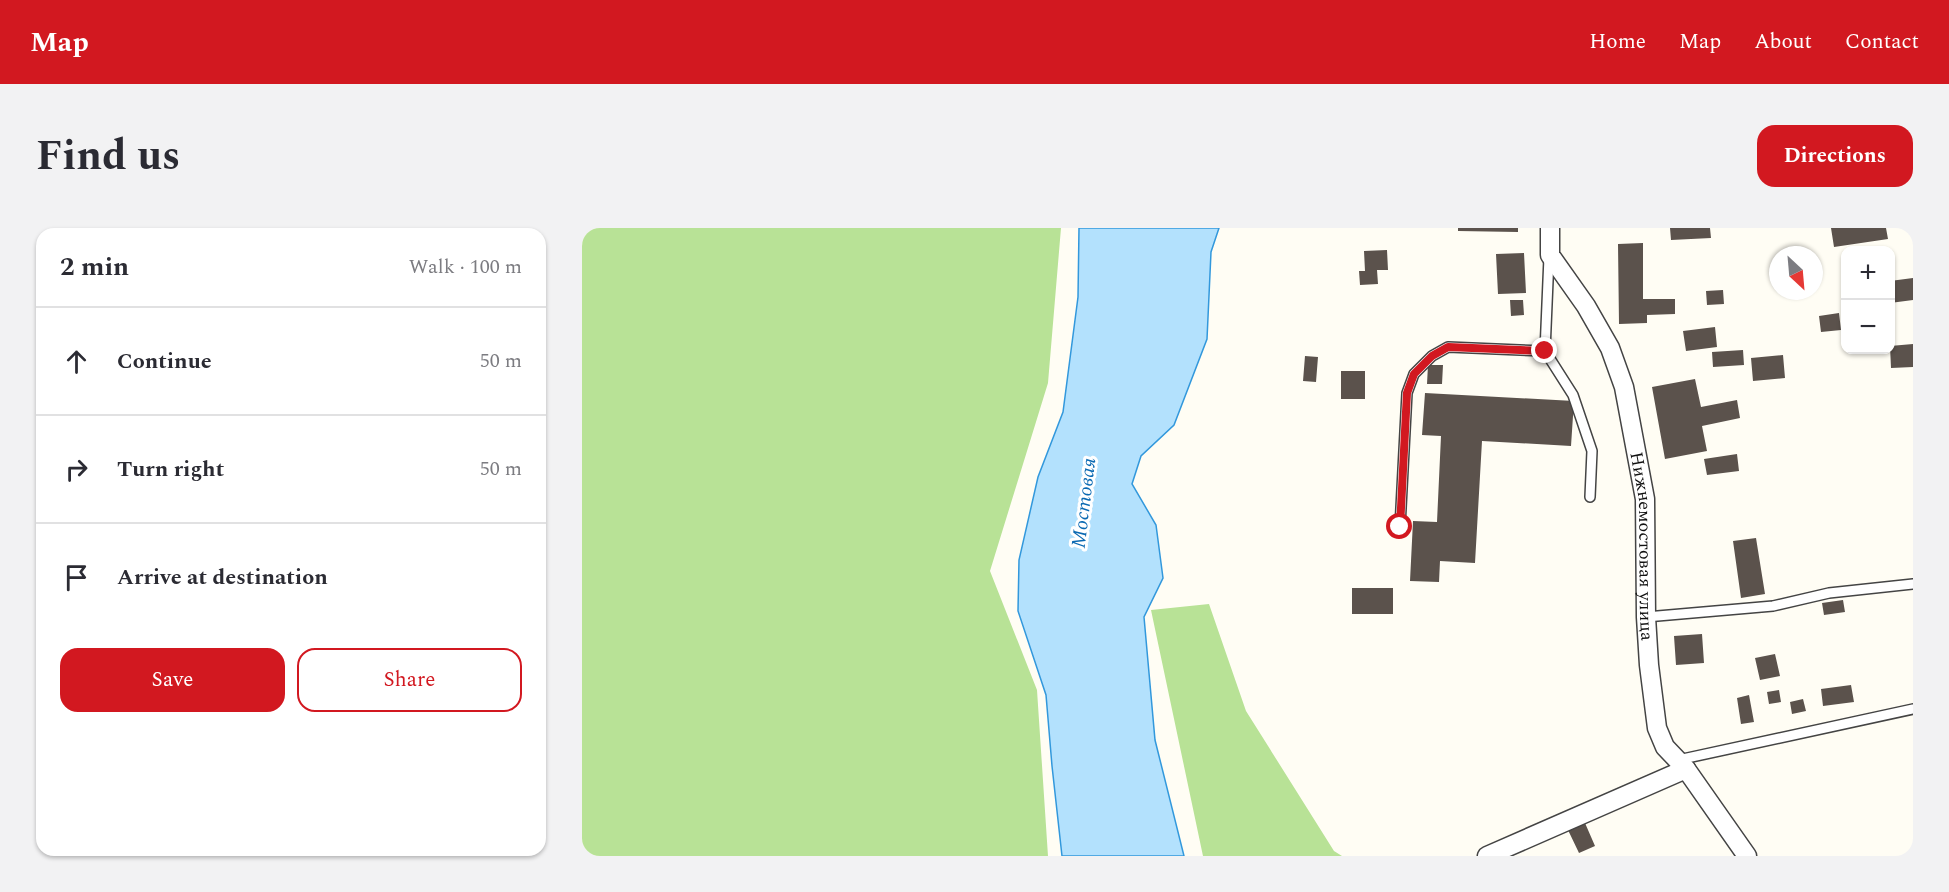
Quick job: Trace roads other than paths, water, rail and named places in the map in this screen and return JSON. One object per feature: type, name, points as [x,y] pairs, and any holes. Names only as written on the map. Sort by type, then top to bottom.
[{"type":"street","points":[[1550,228],[1550,255]]},
{"type":"street","name":"Нижнемостовая улица","points":[[1550,255],[1586,306],[1610,348],[1624,387],[1645,499],[1648,664],[1657,728],[1665,747],[1682,765],[1747,856]]},
{"type":"street","points":[[1486,856],[1682,765]]},
{"type":"lane","points":[[1550,255],[1545,351],[1573,395],[1592,451],[1590,497]]},
{"type":"lane","points":[[1400,527],[1407,393],[1414,374],[1432,356],[1448,347],[1545,351]]},
{"type":"lane","points":[[1646,617],[1773,606],[1829,593],[1913,584]]},
{"type":"lane","points":[[1682,765],[1913,709]]},
{"type":"water","name":"Мостовая","points":[[1079,228],[1219,228],[1211,252],[1207,339],[1174,425],[1141,456],[1132,484],[1156,525],[1163,578],[1144,617],[1155,740],[1184,856],[1062,856],[1046,695],[1018,611],[1019,560],[1038,477],[1063,412],[1078,297]]}]
